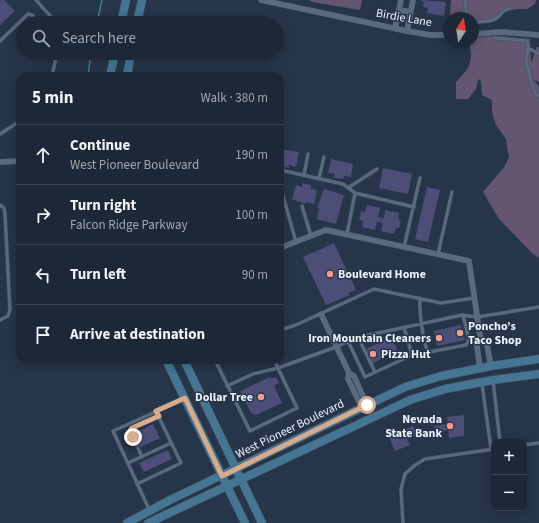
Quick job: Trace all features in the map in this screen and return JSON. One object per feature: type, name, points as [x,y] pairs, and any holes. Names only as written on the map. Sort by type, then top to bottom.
[{"type":"main road","points":[[123,16],[126,0]]},
{"type":"main road","points":[[139,16],[142,0]]},
{"type":"main road","points":[[111,72],[113,60]]},
{"type":"main road","points":[[128,72],[130,60]]},
{"type":"main road","name":"West Pioneer Boulevard","points":[[127,523],[405,387],[441,376],[490,366],[539,359]]},
{"type":"main road","points":[[168,364],[244,523]]},
{"type":"main road","points":[[186,364],[262,523]]},
{"type":"main road","points":[[490,366],[493,380]]},
{"type":"main road","points":[[480,368],[482,382]]},
{"type":"main road","name":"West Pioneer Boulevard","points":[[148,523],[410,400],[445,389],[493,380],[539,374]]},
{"type":"main road","points":[[142,523],[150,517],[150,511]]},
{"type":"street","name":"Birdie Lane","points":[[262,0],[407,31],[430,35],[443,35]]},
{"type":"street","points":[[395,28],[401,0]]},
{"type":"street","points":[[407,31],[413,0]]},
{"type":"street","points":[[399,10],[411,12]]},
{"type":"street","points":[[479,34],[502,32],[539,35]]},
{"type":"street","points":[[0,162],[16,161]]},
{"type":"street","points":[[284,246],[326,230],[469,261],[480,336],[477,346],[480,368]]},
{"type":"street","points":[[321,314],[349,373],[354,376],[364,406]]},
{"type":"street","points":[[480,336],[487,345],[490,366]]},
{"type":"lane","points":[[36,0],[50,16]]},
{"type":"lane","points":[[465,0],[466,12]]},
{"type":"lane","points":[[479,21],[492,20],[498,17],[501,12],[511,8]]},
{"type":"lane","points":[[0,41],[16,26]]},
{"type":"lane","points":[[495,38],[527,41],[528,48],[526,60],[532,85],[539,96]]},
{"type":"lane","points":[[528,48],[539,54]]},
{"type":"lane","points":[[53,72],[55,60]]},
{"type":"lane","points":[[0,134],[16,124]]},
{"type":"lane","points":[[304,175],[308,154]]},
{"type":"lane","points":[[319,178],[324,157]]},
{"type":"lane","points":[[348,188],[377,169]]},
{"type":"lane","points":[[284,171],[343,184],[355,194],[414,207]]},
{"type":"lane","points":[[404,247],[420,178]]},
{"type":"lane","points":[[438,254],[452,192]]},
{"type":"lane","points":[[347,234],[355,194]]},
{"type":"lane","points":[[284,199],[296,242]]},
{"type":"lane","points":[[0,205],[4,208],[5,214],[10,310],[8,316],[0,320]]},
{"type":"lane","points":[[302,206],[311,236]]},
{"type":"lane","points":[[0,214],[5,214]]},
{"type":"lane","points":[[284,329],[321,314],[374,289],[441,303],[474,298]]},
{"type":"lane","points":[[420,298],[421,323],[427,351],[432,352],[466,345],[469,340],[463,315]]},
{"type":"lane","points":[[227,386],[253,374],[278,368],[358,337],[463,315],[477,317],[539,307]]},
{"type":"lane","points":[[348,341],[365,377],[412,355],[404,327]]},
{"type":"lane","points":[[358,337],[376,372]]},
{"type":"lane","points":[[217,364],[250,431],[297,408],[276,364]]},
{"type":"lane","points":[[493,380],[500,439]]},
{"type":"lane","points":[[482,382],[491,439]]},
{"type":"lane","points":[[150,511],[113,431],[185,398]]},
{"type":"lane","points":[[137,484],[181,463],[156,411]]},
{"type":"lane","points":[[133,437],[130,431],[132,428],[159,416]]},
{"type":"lane","points":[[128,463],[171,443]]},
{"type":"lane","points":[[527,445],[539,444]]},
{"type":"lane","points":[[138,448],[142,457]]},
{"type":"lane","points":[[403,523],[401,489],[405,474],[415,465],[425,459],[491,449]]},
{"type":"shaded area","points":[[309,0],[362,0],[360,10],[312,2]]},
{"type":"shaded area","points":[[451,0],[536,0],[535,4],[527,9],[516,9],[503,13],[494,21],[479,24],[479,12],[450,12]]},
{"type":"shaded area","points":[[502,36],[530,39],[531,63],[537,47],[539,47],[539,82],[534,80],[539,87],[539,258],[532,253],[499,219],[483,192],[504,167],[509,158],[506,139],[496,125],[492,112],[492,100],[482,95],[481,81],[478,79],[476,89],[468,99],[456,99],[456,82],[469,65],[471,60],[470,48],[479,48],[479,37]]},
{"type":"building","points":[[4,0],[15,11],[0,25],[0,1]]},
{"type":"building","points":[[422,1],[446,2],[443,16],[427,13],[428,8],[423,7],[424,2]]},
{"type":"building","points":[[284,150],[299,152],[296,167],[289,165],[289,168],[284,167]]},
{"type":"building","points":[[331,159],[353,164],[351,177],[344,176],[343,179],[334,178],[335,174],[328,173]]},
{"type":"building","points":[[383,168],[412,174],[408,194],[379,188]]},
{"type":"building","points":[[303,183],[311,185],[311,189],[317,190],[314,204],[306,202],[305,204],[292,199],[296,185],[302,187]]},
{"type":"building","points":[[427,187],[440,190],[428,242],[415,239]]},
{"type":"building","points":[[324,189],[344,195],[336,224],[317,219],[319,209],[317,208]]},
{"type":"building","points":[[367,205],[380,208],[378,217],[381,217],[380,222],[377,222],[375,230],[362,227],[363,221],[359,220],[361,211],[365,212]]},
{"type":"building","points":[[385,210],[399,213],[398,219],[401,220],[399,228],[396,228],[394,234],[381,231],[383,223],[380,223],[382,217],[384,218]]},
{"type":"building","name":"Boulevard Home","points":[[334,243],[356,290],[349,293],[350,295],[326,305],[303,257]]},
{"type":"building","points":[[461,325],[465,340],[437,346],[434,331]]},
{"type":"building","points":[[391,337],[398,351],[373,363],[366,349]]},
{"type":"building","name":"Dollar Tree","points":[[270,377],[271,379],[276,377],[279,383],[274,386],[282,403],[256,415],[251,413],[240,391]]},
{"type":"building","name":"Nevada State Bank","points":[[464,415],[464,436],[449,438],[448,430],[435,432],[434,426],[448,424],[447,417]]},
{"type":"building","points":[[153,424],[160,438],[136,449],[131,438],[135,436],[134,434]]},
{"type":"building","points":[[413,426],[417,435],[407,439],[410,445],[395,451],[389,437]]},
{"type":"building","points":[[168,450],[172,459],[144,472],[139,463]]},
{"type":"waterway","points":[[99,16],[102,0]]},
{"type":"waterway","points":[[89,72],[90,60]]},
{"type":"place","name":"Boulevard Home","points":[[330,274]]},
{"type":"place","name":"Poncho’s Taco Shop","points":[[460,333]]},
{"type":"place","name":"Iron Mountain Cleaners","points":[[439,338]]},
{"type":"place","name":"Pizza Hut","points":[[373,354]]},
{"type":"place","name":"Dollar Tree","points":[[261,397]]},
{"type":"place","name":"Nevada State Bank","points":[[450,426]]},
{"type":"route","points":[[133,437],[130,431],[132,428],[159,416],[156,411],[185,398],[222,476],[367,405]]}]
